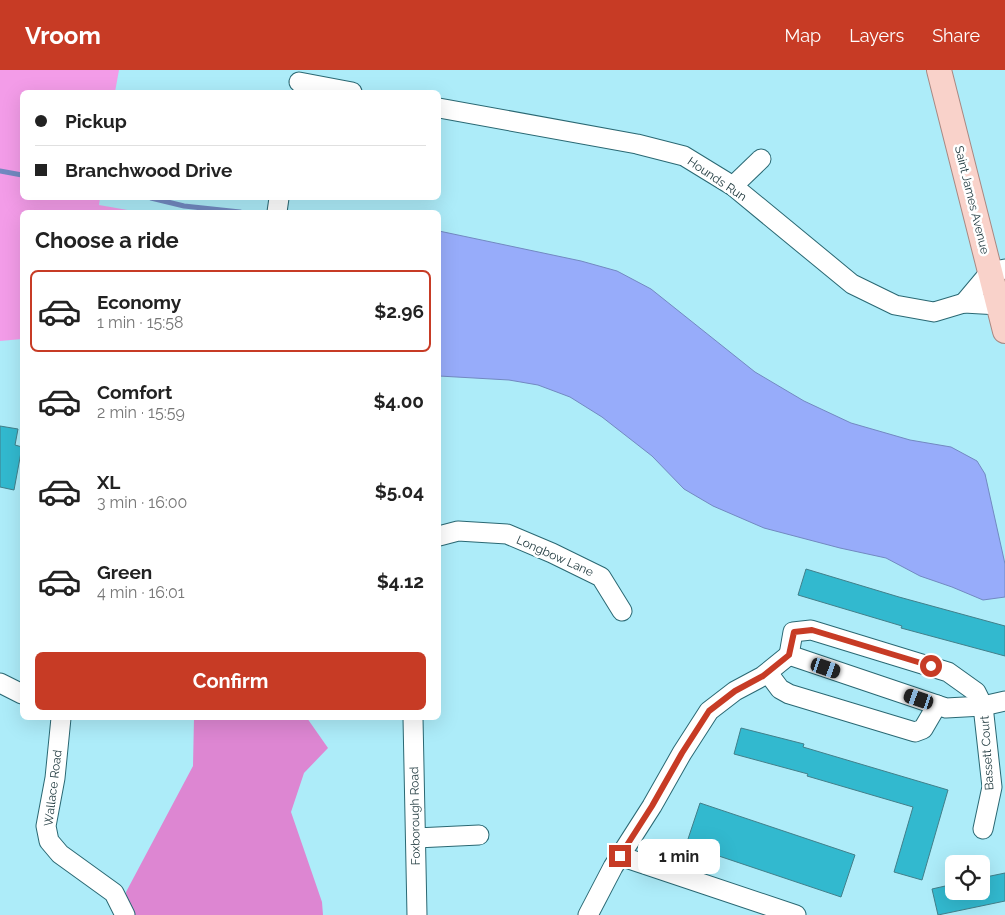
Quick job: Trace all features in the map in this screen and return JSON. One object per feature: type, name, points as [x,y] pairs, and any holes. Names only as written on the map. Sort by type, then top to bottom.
[{"type":"main road","name":"Saint James Avenue","points":[[939,70],[998,270],[1005,330]]},
{"type":"street","points":[[299,82],[341,90]]},
{"type":"street","name":"Hounds Run","points":[[441,108],[636,144],[684,156],[733,186],[852,284],[895,305],[934,312],[964,302],[1002,304]]},
{"type":"street","points":[[733,186],[761,159]]},
{"type":"street","points":[[964,302],[998,270]]},
{"type":"street","name":"Longbow Lane","points":[[441,535],[458,531],[507,534],[601,577],[622,611]]},
{"type":"street","points":[[588,915],[620,856],[709,711],[735,691],[768,673],[789,655],[794,632],[812,630],[948,672],[976,692],[984,706]]},
{"type":"street","points":[[789,655],[946,708],[984,706],[1005,701]]},
{"type":"street","points":[[768,673],[780,689],[789,694],[915,732],[923,728],[937,705]]},
{"type":"street","points":[[0,683],[20,693]]},
{"type":"street","name":"Bassett Court","points":[[983,829],[992,787],[984,706]]},
{"type":"street","name":"Wallace Road","points":[[61,720],[55,778],[46,826],[49,841],[60,854],[114,893],[125,915]]},
{"type":"street","name":"Foxborough Road","points":[[413,720],[417,915]]},
{"type":"street","points":[[416,838],[480,835]]},
{"type":"street","points":[[620,856],[796,915]]},
{"type":"shaded area","points":[[0,70],[119,70],[115,90],[20,90],[20,200],[100,200],[99,205],[128,210],[20,210],[20,339],[0,341]]},
{"type":"shaded area","points":[[194,720],[308,720],[328,748],[304,773],[291,812],[322,902],[323,915],[128,915],[126,892],[193,766]]},
{"type":"water","points":[[441,231],[581,261],[617,271],[651,289],[755,372],[804,401],[851,423],[910,440],[951,447],[977,461],[985,474],[1005,564],[1005,597],[983,600],[920,576],[886,558],[764,528],[713,506],[684,489],[652,456],[602,417],[570,397],[538,385],[509,380],[441,376]]},
{"type":"building","points":[[0,426],[18,429],[15,445],[20,446],[20,458],[14,490],[0,487]]},
{"type":"building","points":[[806,569],[1005,626],[1005,656],[901,628],[902,626],[798,595]]},
{"type":"building","points":[[741,728],[804,744],[803,747],[948,790],[922,880],[894,872],[913,807],[807,776],[808,774],[734,754]]},
{"type":"building","points":[[700,803],[855,855],[841,897],[686,845]]},
{"type":"building","points":[[1005,873],[1005,901],[938,915],[932,889],[945,886],[945,900],[990,900],[990,876]]},
{"type":"waterway","points":[[0,171],[20,175]]},
{"type":"waterway","points":[[159,200],[184,206],[221,210]]},
{"type":"route","points":[[620,856],[709,711],[735,691],[763,676],[789,655],[794,632],[812,630],[931,666]]}]
